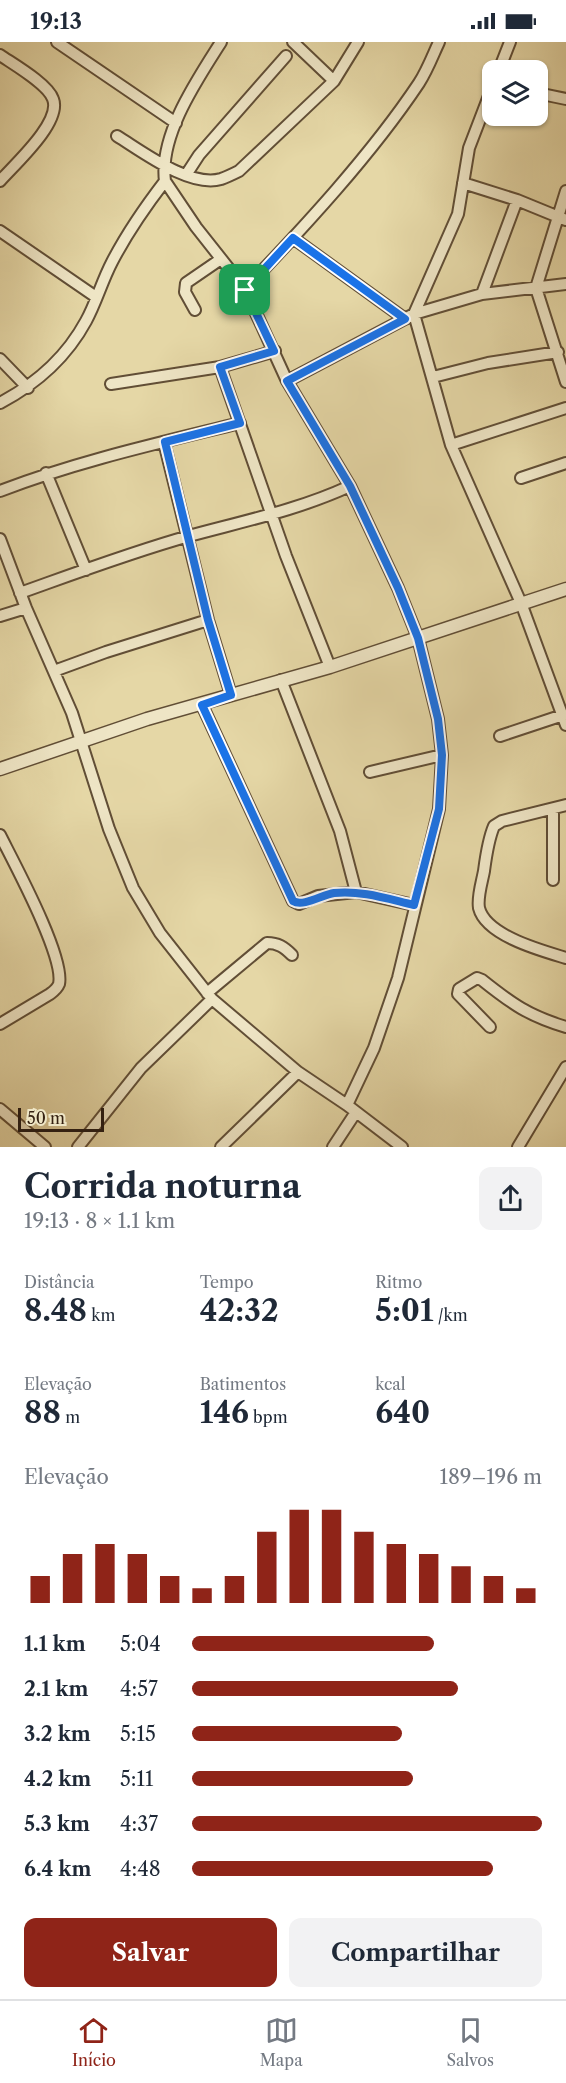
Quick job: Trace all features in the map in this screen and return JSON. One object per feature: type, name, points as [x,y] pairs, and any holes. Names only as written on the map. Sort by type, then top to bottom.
[{"type":"street","points":[[57,42],[176,123]]},
{"type":"street","points":[[221,42],[176,123],[164,164],[165,181],[245,290],[287,381],[350,486],[398,588],[418,638],[438,719],[442,755],[439,809],[398,978],[352,1108],[333,1147]]},
{"type":"street","points":[[293,42],[334,81]]},
{"type":"street","points":[[117,136],[186,175],[206,180],[220,180],[239,171],[334,81],[358,42]]},
{"type":"street","points":[[245,290],[293,238],[376,139],[420,81],[439,42]]},
{"type":"street","points":[[503,60],[510,42]]},
{"type":"street","points":[[0,55],[46,89],[53,98],[55,110],[51,123],[0,182]]},
{"type":"street","points":[[186,175],[199,155],[286,56]]},
{"type":"street","points":[[548,95],[566,99]]},
{"type":"street","points":[[409,317],[458,214],[469,148],[482,114]]},
{"type":"street","points":[[0,403],[28,388],[50,369],[73,341],[86,320],[111,263],[140,214],[165,181]]},
{"type":"street","points":[[463,183],[518,200],[561,218]]},
{"type":"street","points":[[566,191],[561,218],[536,288],[561,357],[566,382]]},
{"type":"street","points":[[482,294],[518,200]]},
{"type":"street","points":[[0,231],[96,297]]},
{"type":"street","points":[[293,238],[409,317],[433,377],[451,446],[521,603],[564,720],[500,736]]},
{"type":"street","points":[[195,310],[185,292],[186,283],[221,259]]},
{"type":"street","points":[[287,381],[409,317],[482,294],[566,284]]},
{"type":"street","points":[[111,384],[220,367],[274,351]]},
{"type":"street","points":[[433,377],[488,363],[561,357]]},
{"type":"street","points":[[0,359],[28,388]]},
{"type":"street","points":[[220,367],[286,556],[330,667]]},
{"type":"street","points":[[451,446],[566,408]]},
{"type":"street","points":[[0,491],[46,473],[125,450],[240,423]]},
{"type":"street","points":[[165,442],[208,620],[231,695]]},
{"type":"street","points":[[521,478],[566,463]]},
{"type":"street","points":[[46,473],[86,570]]},
{"type":"street","points":[[20,593],[188,537],[273,515],[323,499],[350,486]]},
{"type":"street","points":[[0,539],[26,608],[82,741],[109,829],[133,888],[160,933],[209,996],[298,1072],[352,1108],[402,1147]]},
{"type":"street","points":[[0,769],[147,719],[330,667],[566,589]]},
{"type":"street","points":[[0,616],[26,608]]},
{"type":"street","points":[[54,671],[106,651],[208,620]]},
{"type":"street","points":[[281,680],[332,808],[348,856],[356,892]]},
{"type":"street","points":[[202,705],[293,901],[299,903],[333,893],[356,892],[414,905]]},
{"type":"street","points":[[370,772],[442,755]]},
{"type":"street","points":[[566,805],[502,821],[494,826],[490,835],[479,896],[479,908],[485,920],[502,933],[520,943],[566,958]]},
{"type":"street","points":[[553,810],[553,880]]},
{"type":"street","points":[[0,835],[53,950],[59,976],[56,989],[50,994],[0,1024]]},
{"type":"street","points":[[78,1147],[141,1068],[209,996],[267,943],[275,943],[292,954]]},
{"type":"street","points":[[490,1027],[458,994],[459,989],[477,978],[517,1008],[538,1019],[566,1027]]},
{"type":"street","points":[[532,1147],[521,1143],[566,1067]]},
{"type":"street","points":[[221,1147],[298,1072]]},
{"type":"street","points":[[0,1109],[45,1147]]},
{"type":"route","points":[[293,238],[405,319],[287,381],[350,486],[398,588],[418,638],[438,719],[442,755],[439,809],[414,905],[356,892],[333,893],[299,903],[293,901],[202,705],[231,695],[208,620],[165,442],[240,423],[220,367],[274,351],[245,290],[293,238]]}]
